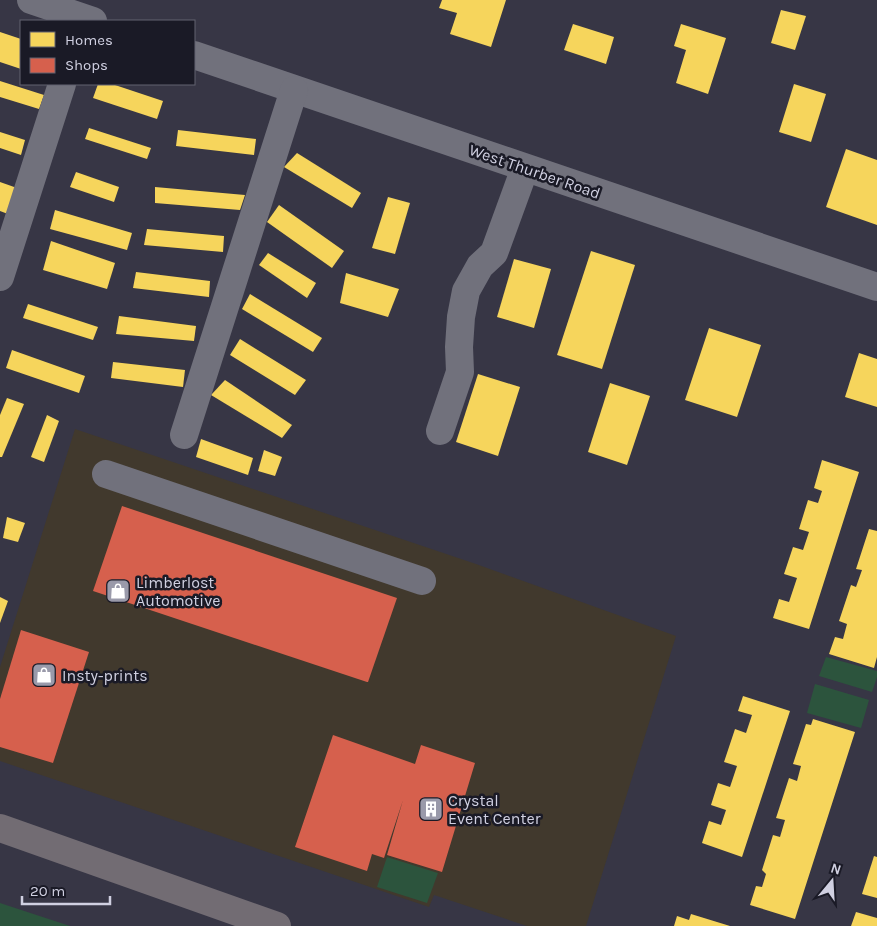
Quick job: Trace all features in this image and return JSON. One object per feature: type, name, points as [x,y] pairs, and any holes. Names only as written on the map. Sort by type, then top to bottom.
[{"type":"main road","points":[[0,828],[278,926]]},
{"type":"street","points":[[30,0],[90,20]]},
{"type":"street","name":"West Thurber Road","points":[[195,55],[877,286]]},
{"type":"street","points":[[0,277],[62,85]]},
{"type":"street","points":[[184,435],[294,90]]},
{"type":"street","points":[[440,431],[460,372],[461,317],[466,291],[480,266],[494,253],[525,168]]},
{"type":"street","points":[[106,474],[422,581]]},
{"type":"shaded area","points":[[75,429],[476,564],[676,636],[586,926],[527,926],[434,895],[429,907],[0,761],[0,667]]},
{"type":"green space","points":[[826,657],[877,671],[872,692],[819,676]]},
{"type":"green space","points":[[815,684],[869,700],[861,728],[807,713]]},
{"type":"green space","points":[[387,857],[438,873],[427,903],[377,887]]},
{"type":"green space","points":[[0,903],[70,926],[0,926]]},
{"type":"building: Homes","points":[[442,0],[506,0],[491,47],[450,34],[457,13],[439,8]]},
{"type":"building: Homes","points":[[781,10],[806,16],[795,50],[771,43]]},
{"type":"building: Homes","points":[[573,24],[614,37],[606,64],[564,50]]},
{"type":"building: Homes","points":[[681,24],[726,38],[708,94],[676,83],[686,50],[674,46]]},
{"type":"building: Homes","points":[[0,32],[20,39],[20,69],[0,62]]},
{"type":"building: Homes","points":[[0,81],[44,95],[39,109],[0,97]]},
{"type":"building: Homes","points":[[794,84],[826,94],[811,142],[779,132]]},
{"type":"building: Homes","points":[[98,85],[115,85],[163,101],[157,119],[93,98]]},
{"type":"building: Homes","points":[[89,128],[151,148],[147,159],[85,139]]},
{"type":"building: Homes","points":[[178,130],[256,139],[254,155],[176,146]]},
{"type":"building: Homes","points":[[0,132],[25,140],[21,155],[0,148]]},
{"type":"building: Homes","points":[[846,149],[877,160],[877,225],[826,207]]},
{"type":"building: Homes","points":[[297,153],[361,193],[352,208],[284,167]]},
{"type":"building: Homes","points":[[76,172],[119,187],[114,202],[70,187]]},
{"type":"building: Homes","points":[[0,182],[17,188],[8,214],[0,211]]},
{"type":"building: Homes","points":[[155,187],[245,195],[240,210],[155,203]]},
{"type":"building: Homes","points":[[388,197],[410,203],[395,254],[372,248]]},
{"type":"building: Homes","points":[[279,205],[344,251],[332,268],[267,222]]},
{"type":"building: Homes","points":[[55,210],[132,233],[127,250],[50,229]]},
{"type":"building: Homes","points":[[147,229],[224,236],[223,252],[144,245]]},
{"type":"building: Homes","points":[[51,241],[115,263],[107,289],[43,270]]},
{"type":"building: Homes","points":[[591,251],[635,265],[602,369],[557,355]]},
{"type":"building: Homes","points":[[268,253],[316,283],[307,298],[259,265]]},
{"type":"building: Homes","points":[[514,259],[551,269],[534,328],[497,317]]},
{"type":"building: Homes","points":[[136,272],[210,281],[209,297],[133,288]]},
{"type":"building: Homes","points":[[346,273],[399,289],[388,317],[340,303]]},
{"type":"building: Homes","points":[[250,294],[322,338],[313,352],[242,309]]},
{"type":"building: Homes","points":[[28,304],[98,327],[93,340],[23,318]]},
{"type":"building: Homes","points":[[119,316],[196,326],[194,341],[116,334]]},
{"type":"building: Homes","points":[[709,328],[761,345],[737,417],[685,400]]},
{"type":"building: Homes","points":[[240,339],[306,380],[295,395],[230,355]]},
{"type":"building: Homes","points":[[12,350],[85,376],[79,393],[6,368]]},
{"type":"building: Homes","points":[[859,353],[877,359],[877,407],[845,397]]},
{"type":"building: Homes","points":[[113,362],[185,370],[183,387],[111,378]]},
{"type":"building: Homes","points":[[478,374],[520,387],[498,456],[456,442]]},
{"type":"building: Homes","points":[[225,380],[292,425],[282,438],[211,395]]},
{"type":"building: Homes","points":[[610,383],[650,396],[627,465],[588,452]]},
{"type":"building: Homes","points":[[7,398],[24,404],[2,457],[0,457],[0,415]]},
{"type":"building: Homes","points":[[47,415],[59,421],[44,462],[31,457]]},
{"type":"building: Homes","points":[[201,439],[253,458],[248,475],[196,457]]},
{"type":"building: Homes","points":[[264,450],[282,457],[275,476],[258,471]]},
{"type":"building: Homes","points":[[822,460],[859,472],[809,629],[773,618],[779,599],[789,602],[797,578],[784,574],[793,547],[803,550],[809,532],[799,529],[808,500],[818,503],[822,491],[814,488]]},
{"type":"building: Homes","points":[[7,517],[25,523],[18,542],[3,538]]},
{"type":"building: Homes","points":[[869,529],[877,531],[877,657],[874,668],[829,654],[835,637],[843,639],[847,624],[839,621],[851,585],[856,587],[862,570],[856,569]]},
{"type":"building: Homes","points":[[0,597],[8,601],[0,623]]},
{"type":"building: Homes","points":[[743,696],[790,711],[742,857],[702,843],[709,821],[721,825],[726,810],[711,805],[718,783],[730,787],[737,766],[724,762],[735,729],[746,733],[752,715],[738,711]]},
{"type":"building: Homes","points":[[813,719],[855,732],[795,919],[750,905],[756,886],[762,887],[766,874],[762,870],[773,835],[780,837],[785,820],[776,818],[789,778],[797,781],[801,766],[793,764],[806,724],[811,725]]},
{"type":"building: Homes","points":[[874,856],[877,857],[877,898],[862,894]]},
{"type":"building: Homes","points":[[856,912],[877,918],[877,926],[851,926]]},
{"type":"building: Homes","points":[[691,914],[730,926],[674,926],[677,916],[689,920]]},
{"type":"building: Shops","points":[[122,506],[397,598],[368,682],[93,591]]},
{"type":"building: Shops","name":"Insty-prints","points":[[21,630],[89,652],[53,763],[0,747],[0,699]]},
{"type":"building: Shops","points":[[333,735],[415,764],[421,745],[475,763],[442,872],[387,855],[403,800],[384,858],[372,854],[367,871],[295,847]]},
{"type":"place","name":"Limberlost Automotive","points":[[118,591]]},
{"type":"place","name":"Insty-prints","points":[[44,675]]},
{"type":"place","name":"Crystal Event Center","points":[[431,809]]}]
